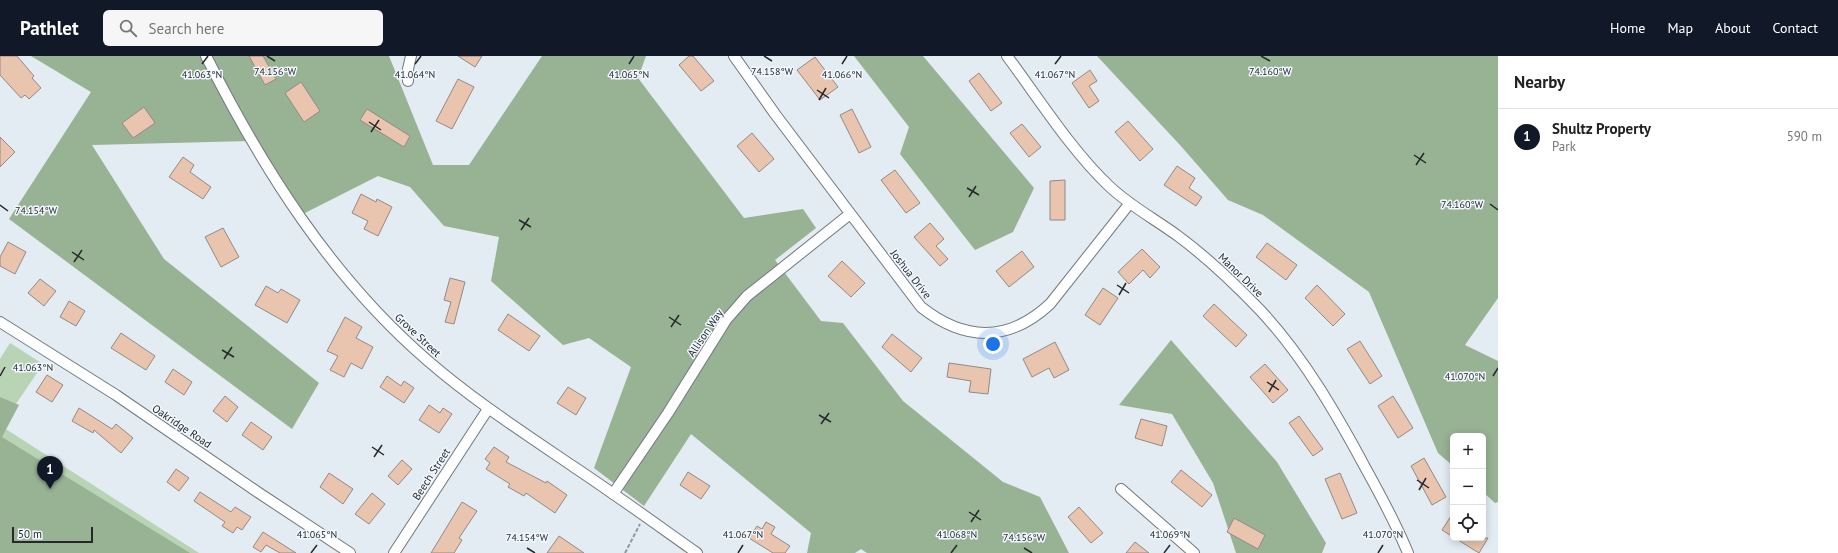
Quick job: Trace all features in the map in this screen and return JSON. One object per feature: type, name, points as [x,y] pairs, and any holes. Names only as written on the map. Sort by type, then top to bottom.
[{"type":"street","name":"Grove Street","points":[[206,56],[235,114],[260,158],[288,200],[346,277],[404,339],[456,385],[488,409],[697,553]]},
{"type":"street","points":[[408,81],[408,70],[411,56]]},
{"type":"street","name":"Joshua Drive","points":[[734,56],[775,114],[921,307],[937,320],[951,327],[982,333],[1012,328],[1040,314],[1050,304],[1130,203]]},
{"type":"street","name":"Manor Drive","points":[[1007,56],[1084,159],[1110,188],[1178,236],[1210,262],[1261,311],[1287,342],[1311,375],[1345,429],[1397,526],[1408,553]]},
{"type":"street","name":"Allison Way","points":[[613,494],[668,413],[726,320],[747,296],[850,214]]},
{"type":"street","name":"Oakridge Road","points":[[0,322],[116,395],[350,553]]},
{"type":"street","name":"Beech Street","points":[[394,553],[488,409]]},
{"type":"street","points":[[1122,489],[1194,553]]},
{"type":"path","points":[[625,553],[645,516]]},
{"type":"green space","points":[[31,56],[389,56],[433,165],[469,165],[542,56],[646,56],[638,78],[744,218],[803,209],[816,228],[775,260],[821,321],[843,323],[903,401],[1003,482],[1040,497],[1069,553],[867,553],[861,549],[855,553],[807,553],[811,533],[691,434],[644,506],[594,468],[631,367],[589,338],[563,345],[491,281],[499,237],[444,226],[410,187],[378,176],[299,216],[250,141],[92,145],[164,259],[319,383],[292,429],[9,219],[91,92]]},
{"type":"green space","points":[[854,56],[923,56],[1034,188],[1013,232],[975,250],[900,154],[909,127]]},
{"type":"green space","points":[[1097,56],[1498,56],[1498,298],[1465,345],[1498,361],[1498,502],[1495,503],[1486,495],[1486,433],[1450,433],[1450,463],[1438,453],[1369,292],[1263,215],[1228,200],[1180,145]]},
{"type":"green space","points":[[1171,340],[1277,462],[1326,543],[1322,553],[1236,553],[1213,483],[1172,414],[1119,405]]},
{"type":"green space","points":[[10,343],[43,364],[1,426],[199,553],[0,553],[0,359]]},
{"type":"green space","points":[[0,397],[19,405],[2,437],[190,553],[0,553]]},
{"type":"building","points":[[0,56],[17,56],[34,76],[32,78],[41,88],[29,99],[25,95],[21,98],[0,75]]},
{"type":"building","points":[[249,56],[263,56],[276,79],[265,85]]},
{"type":"building","points":[[458,56],[482,56],[475,67]]},
{"type":"building","points":[[689,56],[693,56],[714,81],[701,91],[679,65]]},
{"type":"building","points":[[815,57],[838,87],[820,100],[797,70]]},
{"type":"building","points":[[1090,70],[1097,81],[1089,86],[1099,101],[1089,108],[1072,83]]},
{"type":"building","points":[[979,73],[1002,103],[991,111],[969,81]]},
{"type":"building","points":[[458,79],[474,87],[452,129],[436,121]]},
{"type":"building","points":[[301,82],[320,111],[304,122],[285,93]]},
{"type":"building","points":[[144,107],[155,123],[133,138],[122,123]]},
{"type":"building","points":[[367,109],[410,136],[404,147],[360,120]]},
{"type":"building","points":[[852,109],[871,147],[859,153],[840,115]]},
{"type":"building","points":[[1128,121],[1153,149],[1140,161],[1115,132]]},
{"type":"building","points":[[1022,124],[1041,147],[1029,157],[1010,133]]},
{"type":"building","points":[[752,133],[774,159],[759,172],[737,146]]},
{"type":"building","points":[[0,137],[15,152],[0,167]]},
{"type":"building","points":[[183,157],[194,165],[190,172],[211,187],[203,199],[169,177]]},
{"type":"building","points":[[1177,166],[1195,178],[1189,188],[1202,197],[1196,206],[1164,185]]},
{"type":"building","points":[[895,170],[920,203],[906,213],[881,180]]},
{"type":"building","points":[[1065,180],[1065,220],[1050,220],[1050,181]]},
{"type":"building","points":[[361,194],[376,202],[377,199],[392,207],[378,236],[364,229],[368,221],[352,213]]},
{"type":"building","points":[[930,223],[944,239],[936,246],[948,259],[940,266],[914,237]]},
{"type":"building","points":[[223,228],[239,257],[221,267],[205,237]]},
{"type":"building","points":[[8,242],[26,252],[15,274],[0,266],[0,257]]},
{"type":"building","points":[[1267,243],[1297,265],[1286,280],[1256,257]]},
{"type":"building","points":[[1142,249],[1160,267],[1150,278],[1143,270],[1129,284],[1118,272]]},
{"type":"building","points":[[1022,251],[1034,267],[1009,287],[996,271]]},
{"type":"building","points":[[842,261],[865,283],[851,297],[828,276]]},
{"type":"building","points":[[450,278],[465,282],[454,324],[445,322],[451,302],[444,300]]},
{"type":"building","points":[[40,279],[56,291],[44,306],[28,293]]},
{"type":"building","points":[[1317,285],[1345,314],[1333,326],[1305,298]]},
{"type":"building","points":[[266,286],[278,293],[281,289],[300,300],[287,323],[255,305]]},
{"type":"building","points":[[1103,288],[1118,298],[1100,325],[1085,315]]},
{"type":"building","points":[[69,301],[85,311],[76,326],[60,317]]},
{"type":"building","points":[[1214,304],[1247,335],[1236,347],[1203,316]]},
{"type":"building","points":[[508,314],[540,336],[529,351],[498,330]]},
{"type":"building","points":[[345,317],[362,327],[356,338],[373,347],[362,369],[351,363],[344,377],[330,370],[338,356],[327,351]]},
{"type":"building","points":[[121,333],[155,356],[146,370],[111,348]]},
{"type":"building","points":[[892,334],[922,358],[911,372],[882,347]]},
{"type":"building","points":[[1360,341],[1382,376],[1370,384],[1347,349]]},
{"type":"building","points":[[1055,342],[1069,370],[1054,378],[1049,368],[1032,377],[1023,359]]},
{"type":"building","points":[[949,363],[991,369],[988,394],[969,392],[971,381],[947,377]]},
{"type":"building","points":[[1265,364],[1288,390],[1273,403],[1250,377]]},
{"type":"building","points":[[173,369],[192,382],[184,395],[165,382]]},
{"type":"building","points":[[47,375],[63,385],[52,402],[36,392]]},
{"type":"building","points":[[387,376],[401,386],[404,381],[414,388],[404,403],[380,387]]},
{"type":"building","points":[[568,387],[586,398],[576,415],[557,403]]},
{"type":"building","points":[[225,396],[238,407],[227,422],[213,411]]},
{"type":"building","points":[[1393,396],[1413,428],[1398,438],[1378,406]]},
{"type":"building","points":[[429,405],[440,413],[443,408],[452,414],[439,433],[419,420]]},
{"type":"building","points":[[79,408],[112,429],[116,424],[133,438],[121,453],[94,430],[93,433],[72,421]]},
{"type":"building","points":[[1299,416],[1323,449],[1313,456],[1289,423]]},
{"type":"building","points":[[1141,419],[1167,426],[1162,446],[1135,438]]},
{"type":"building","points":[[251,422],[272,437],[263,450],[242,435]]},
{"type":"building","points":[[494,447],[509,457],[506,462],[546,483],[547,481],[567,495],[555,513],[526,493],[524,496],[508,487],[510,484],[486,469],[490,463],[485,459]]},
{"type":"building","points":[[1424,458],[1446,497],[1432,505],[1411,466]]},
{"type":"building","points":[[402,460],[412,469],[398,485],[388,476]]},
{"type":"building","points":[[176,469],[189,478],[179,491],[167,482]]},
{"type":"building","points":[[1181,470],[1212,495],[1202,507],[1171,482]]},
{"type":"building","points":[[688,472],[710,486],[701,499],[680,485]]},
{"type":"building","points":[[329,473],[353,489],[343,504],[320,487]]},
{"type":"building","points":[[1340,473],[1357,513],[1342,519],[1325,479]]},
{"type":"building","points":[[200,492],[231,512],[235,507],[251,517],[242,530],[237,527],[233,533],[222,526],[225,522],[194,501]]},
{"type":"building","points":[[372,493],[385,504],[369,524],[355,514]]},
{"type":"building","points":[[462,502],[477,511],[459,538],[462,540],[454,553],[431,553]]},
{"type":"building","points":[[1079,507],[1103,533],[1091,543],[1068,517]]},
{"type":"building","points":[[1234,518],[1265,535],[1258,549],[1227,532]]},
{"type":"building","points":[[1450,518],[1450,535],[1442,530]]},
{"type":"building","points":[[766,522],[775,527],[771,534],[790,546],[785,553],[773,553],[749,538],[757,526],[762,529]]},
{"type":"building","points":[[263,532],[296,553],[280,553],[266,545],[261,552],[253,547]]},
{"type":"building","points":[[559,536],[584,553],[547,553]]},
{"type":"building","points":[[1486,538],[1488,538],[1479,553],[1460,541],[1486,541]]},
{"type":"building","points":[[1135,542],[1149,553],[1126,553]]},
{"type":"place","name":"Shultz Property","points":[[50,489]]}]
